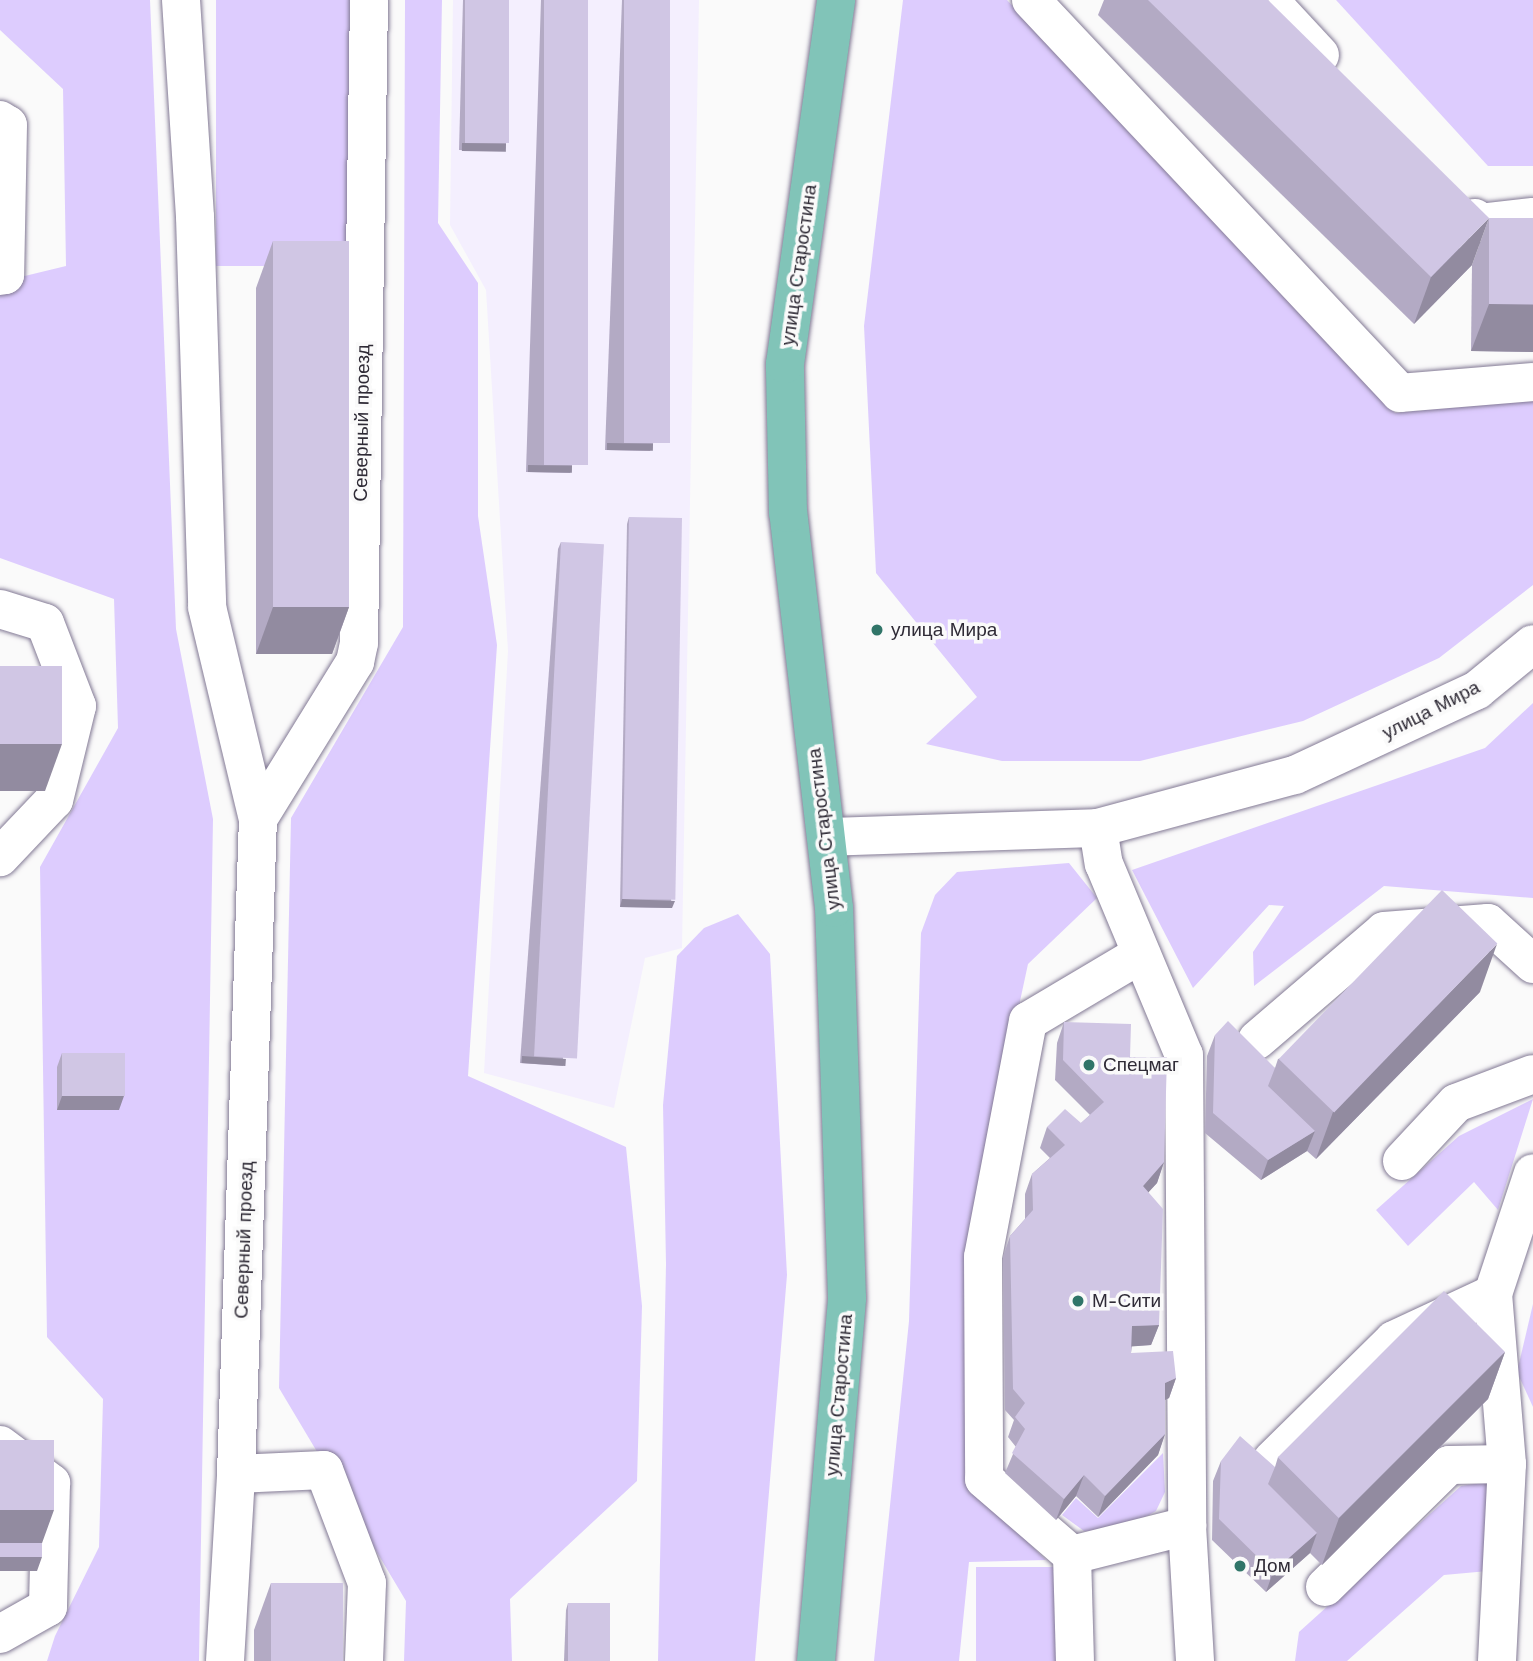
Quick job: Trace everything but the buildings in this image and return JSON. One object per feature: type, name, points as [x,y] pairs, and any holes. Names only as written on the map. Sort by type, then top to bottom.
[{"type":"main road","name":"улица Старостина","points":[[816,1661],[847,1298],[834,908],[788,513],[785,363],[836,0]]},
{"type":"street","name":"Северный проезд","points":[[181,0],[195,217],[207,607],[258,819],[236,1474],[225,1661]]},
{"type":"street","name":"Северный проезд","points":[[258,819],[355,662],[359,643],[369,0]]},
{"type":"street","points":[[1031,0],[1400,393],[1533,382]]},
{"type":"street","points":[[1269,0],[1346,81]]},
{"type":"street","points":[[0,120],[8,125],[5,275],[0,276]]},
{"type":"street","points":[[1451,193],[1480,223],[1533,218]]},
{"type":"street","points":[[0,609],[45,623],[77,706],[54,800],[0,857]]},
{"type":"street","name":"улица Мира","points":[[827,837],[1098,828],[1295,775],[1477,690],[1533,644]]},
{"type":"street","points":[[1098,828],[1104,864],[1184,1055],[1187,1525],[1195,1661]]},
{"type":"street","points":[[1257,1040],[1384,931],[1488,923],[1533,964]]},
{"type":"street","points":[[1074,1661],[1072,1555],[984,1479],[983,1257],[1028,1021],[1141,954]]},
{"type":"street","points":[[1402,1161],[1456,1104],[1533,1074]]},
{"type":"street","points":[[1497,1661],[1507,1464],[1493,1294],[1533,1173]]},
{"type":"street","points":[[1272,1460],[1394,1340],[1493,1294]]},
{"type":"street","points":[[0,1445],[51,1483],[48,1607],[0,1634]]},
{"type":"street","points":[[1325,1587],[1449,1465],[1507,1464]]},
{"type":"street","points":[[236,1474],[324,1470],[367,1583],[364,1661]]},
{"type":"street","points":[[1072,1555],[1187,1525]]},
{"type":"shaded area","points":[[0,0],[150,0],[176,629],[213,819],[199,1661],[47,1661],[55,1636],[99,1547],[103,1399],[47,1337],[40,867],[118,728],[114,599],[0,558],[0,282],[66,266],[63,89],[0,30]]},
{"type":"shaded area","points":[[216,0],[360,0],[360,266],[216,266]]},
{"type":"shaded area","points":[[405,0],[442,0],[438,223],[478,283],[478,516],[497,645],[468,1076],[626,1147],[642,1306],[637,1481],[510,1599],[512,1661],[404,1661],[406,1601],[279,1388],[291,818],[403,627]]},
{"type":"shaded area","points":[[453,0],[699,0],[682,948],[645,958],[614,1108],[484,1073],[508,651],[486,290],[450,225]]},
{"type":"shaded area","points":[[903,0],[1007,0],[1395,413],[1533,399],[1533,585],[1439,658],[1303,721],[1140,761],[1002,761],[926,744],[977,697],[876,573],[864,326]]},
{"type":"shaded area","points":[[1336,0],[1533,0],[1533,166],[1488,166]]},
{"type":"shaded area","points":[[1533,703],[1533,898],[1384,886],[1254,986],[1253,952],[1284,906],[1269,905],[1193,988],[1132,870],[1485,748]]},
{"type":"shaded area","points":[[1069,863],[1097,898],[1028,964],[966,1252],[969,1484],[1046,1560],[969,1562],[959,1661],[874,1661],[909,1321],[921,933],[935,895],[957,872]]},
{"type":"shaded area","points":[[738,914],[770,954],[787,1275],[755,1661],[658,1661],[666,1264],[663,1105],[677,956],[704,928]]},
{"type":"shaded area","points":[[1533,1099],[1498,1210],[1474,1182],[1408,1246],[1376,1210],[1459,1136]]},
{"type":"shaded area","points":[[1533,1304],[1533,1407],[1517,1372]]},
{"type":"shaded area","points":[[1163,1453],[1165,1492],[1156,1511],[1131,1525],[1098,1532],[1084,1531],[1062,1515],[1076,1498],[1098,1518]]},
{"type":"shaded area","points":[[1493,1481],[1488,1571],[1444,1575],[1347,1661],[1295,1661],[1299,1632],[1461,1486]]},
{"type":"shaded area","points":[[976,1567],[1090,1567],[1090,1661],[976,1661]]},
{"type":"place","name":"улица Мира","points":[[877,630]]},
{"type":"place","name":"Спецмаг","points":[[1089,1065]]},
{"type":"place","name":"М-Сити","points":[[1078,1301]]},
{"type":"place","name":"Дом","points":[[1240,1566]]}]
